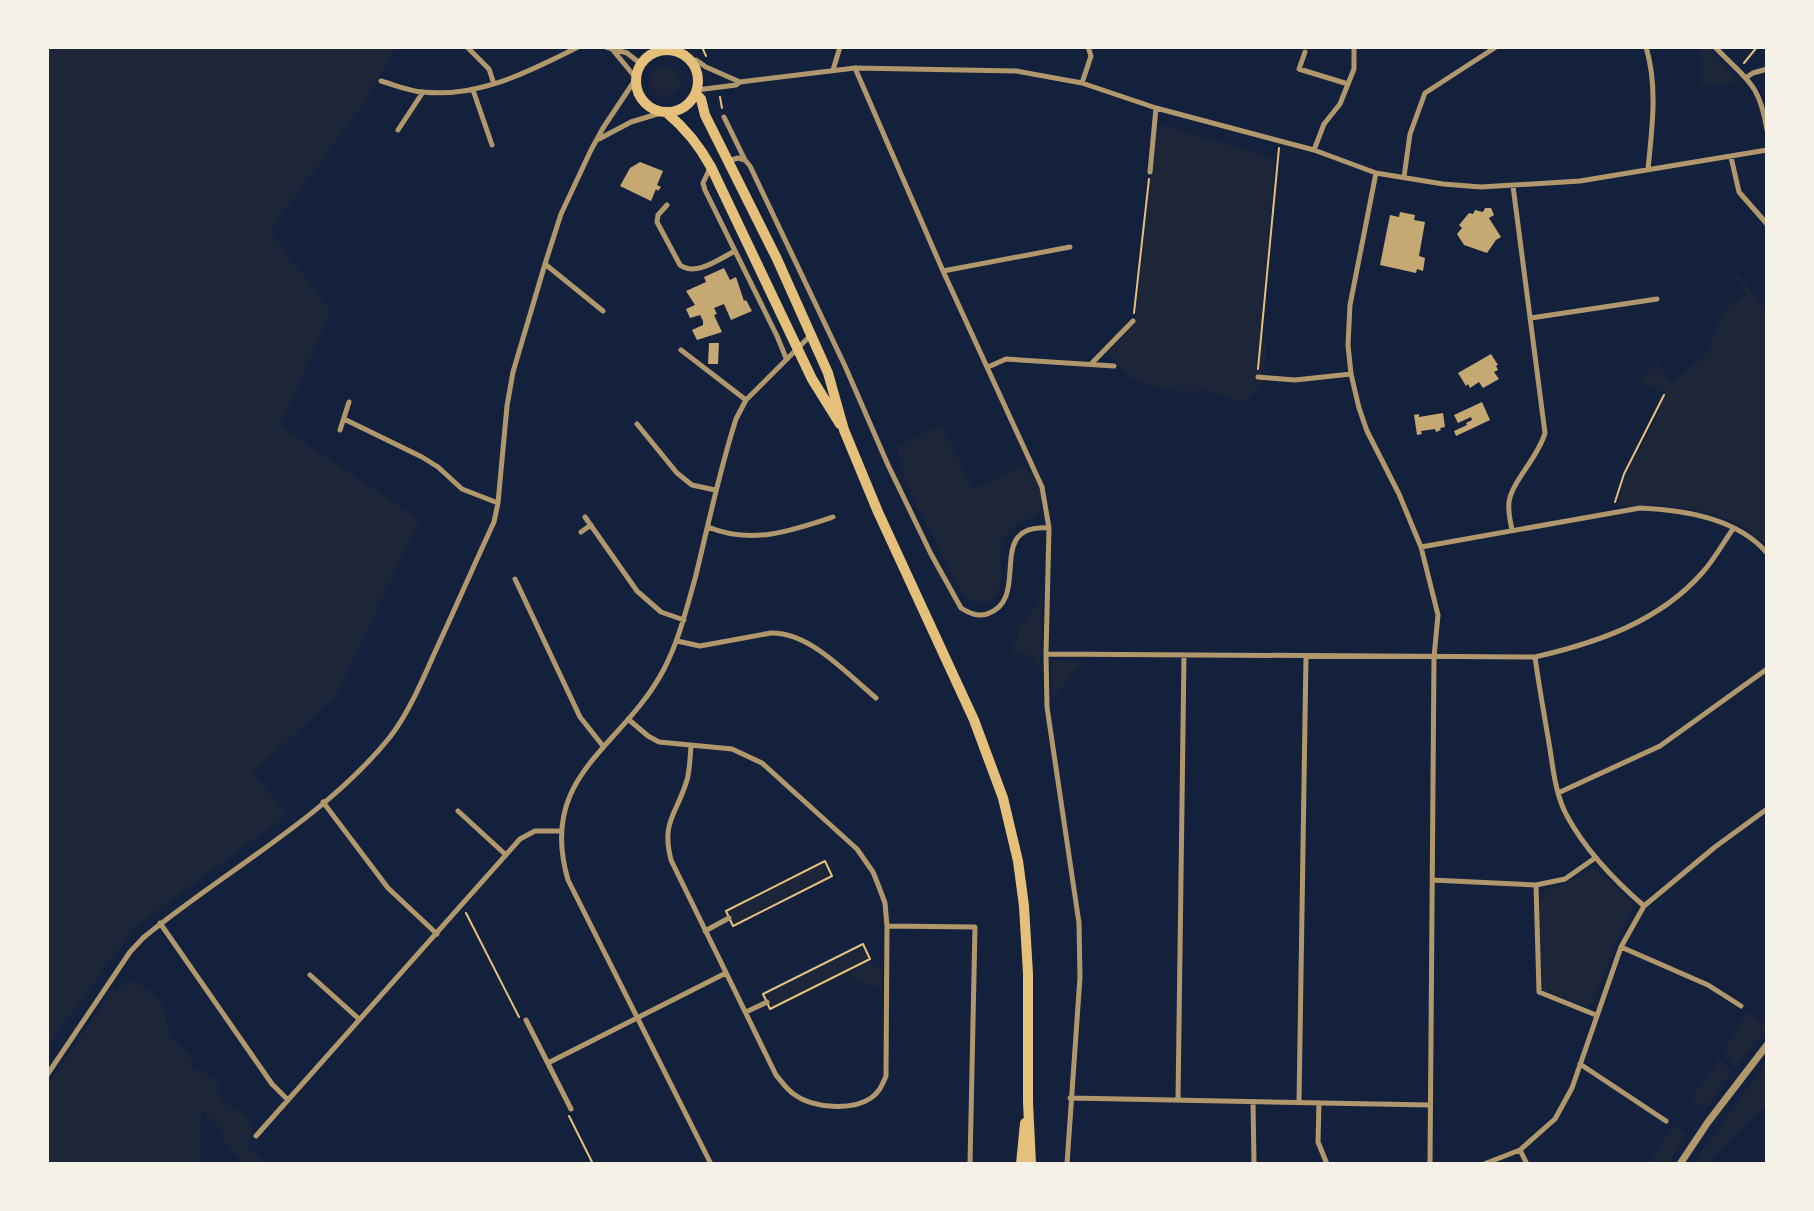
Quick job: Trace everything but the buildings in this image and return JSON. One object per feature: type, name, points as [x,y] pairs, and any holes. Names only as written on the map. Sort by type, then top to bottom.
[{"type":"highway","points":[[643,47],[642,62],[636,79],[637,90],[647,105],[665,113],[694,140],[711,167],[812,379],[844,430]]},
{"type":"highway","points":[[642,62],[657,51],[674,49],[690,60],[697,72],[696,92],[684,107],[665,113]]},
{"type":"highway","points":[[696,92],[727,161],[777,259],[828,373],[844,430],[878,512],[974,720],[1003,798],[1018,861],[1024,906],[1028,974],[1031,1164]]},
{"type":"highway","points":[[1021,1164],[1028,1102]]},
{"type":"street","points":[[467,47],[489,69],[494,84]]},
{"type":"street","points":[[381,80],[423,92],[454,93],[473,90],[532,71],[578,47]]},
{"type":"street","points":[[833,70],[840,47]]},
{"type":"street","points":[[1082,83],[1091,56],[1088,47]]},
{"type":"street","points":[[1314,150],[1324,124],[1340,104],[1354,69],[1354,47]]},
{"type":"street","points":[[1404,177],[1410,134],[1425,93],[1496,47]]},
{"type":"street","points":[[1646,47],[1653,68],[1654,108],[1648,169]]},
{"type":"street","points":[[1715,47],[1747,77],[1759,97],[1767,130]]},
{"type":"street","points":[[609,48],[627,53],[642,62]]},
{"type":"street","points":[[47,1076],[130,952],[160,923],[278,838],[362,768],[391,736],[414,698],[494,522],[513,372],[561,214],[603,128],[636,79],[609,48]]},
{"type":"street","points":[[1305,51],[1299,69],[1348,84]]},
{"type":"street","points":[[690,60],[696,60],[740,82]]},
{"type":"street","points":[[855,68],[943,271],[1042,487],[1049,528],[1047,707],[1079,923],[1080,977],[1067,1164]]},
{"type":"street","points":[[696,92],[740,82],[855,68],[1016,71],[1082,83],[1156,108],[1314,150],[1376,173],[1443,184],[1513,186],[1580,181],[1767,150]]},
{"type":"street","points":[[1747,77],[1767,69]]},
{"type":"street","points":[[473,90],[492,145]]},
{"type":"street","points":[[398,130],[423,92]]},
{"type":"street","points":[[1150,172],[1156,108]]},
{"type":"street","points":[[599,138],[632,122],[665,113]]},
{"type":"street","points":[[724,117],[845,366],[926,543],[961,608],[969,613],[982,615],[992,612],[1002,604],[1009,594],[1009,557],[1013,545],[1028,530],[1049,528]]},
{"type":"street","points":[[1731,157],[1739,192],[1767,224]]},
{"type":"street","points":[[727,161],[738,158],[745,160]]},
{"type":"street","points":[[711,167],[703,183],[786,358]]},
{"type":"street","points":[[1376,173],[1350,305],[1348,345],[1351,374],[1367,431],[1399,494],[1421,547],[1438,615],[1434,657],[1430,1164]]},
{"type":"street","points":[[1512,530],[1509,501],[1541,447],[1545,433],[1513,186]]},
{"type":"street","points":[[667,205],[657,222],[684,268],[694,271],[735,251]]},
{"type":"street","points":[[943,271],[1070,247]]},
{"type":"street","points":[[545,264],[603,311]]},
{"type":"street","points":[[1531,318],[1657,299]]},
{"type":"street","points":[[1092,363],[1133,321]]},
{"type":"street","points":[[711,1164],[568,880],[560,847],[560,831],[566,804],[574,786],[603,746],[650,693],[677,641],[708,527],[715,490],[733,428],[746,400],[811,335]]},
{"type":"street","points":[[681,350],[746,400]]},
{"type":"street","points":[[988,367],[1006,359],[1114,366]]},
{"type":"street","points":[[1258,377],[1295,380],[1351,374]]},
{"type":"street","points":[[340,430],[349,402]]},
{"type":"street","points":[[344,419],[422,457],[438,467],[462,489],[498,503]]},
{"type":"street","points":[[637,424],[677,474],[692,485],[715,490]]},
{"type":"street","points":[[1421,547],[1640,508],[1699,515],[1749,537],[1767,553]]},
{"type":"street","points":[[585,517],[636,591],[661,612],[684,620]]},
{"type":"street","points":[[708,527],[744,537],[765,536],[833,517]]},
{"type":"street","points":[[581,532],[591,525]]},
{"type":"street","points":[[1046,654],[1535,657],[1603,638],[1625,629],[1672,602],[1702,573],[1733,529]]},
{"type":"street","points":[[515,579],[580,717],[603,746]]},
{"type":"street","points":[[677,641],[700,646],[771,633],[794,636],[808,643],[876,698]]},
{"type":"street","points":[[1178,1100],[1184,655]]},
{"type":"street","points":[[1299,1103],[1306,656]]},
{"type":"street","points":[[1535,657],[1558,793],[1566,815],[1595,858],[1619,886],[1644,906]]},
{"type":"street","points":[[1558,793],[1660,746],[1767,669]]},
{"type":"street","points":[[628,719],[659,742],[732,749],[762,763],[857,849],[873,873],[885,903],[887,926],[886,1076],[873,1097],[854,1105],[822,1105],[797,1097],[776,1075],[671,860],[666,843],[667,828],[688,778],[691,746]]},
{"type":"street","points":[[323,802],[388,888],[437,934]]},
{"type":"street","points":[[1484,1164],[1520,1150],[1555,1119],[1572,1088],[1621,947],[1644,906],[1715,847],[1767,809]]},
{"type":"street","points":[[458,811],[506,855]]},
{"type":"street","points":[[256,1136],[506,855],[527,834],[535,831],[560,831]]},
{"type":"street","points":[[1432,880],[1536,885],[1565,878],[1595,858]]},
{"type":"street","points":[[1536,885],[1539,992],[1596,1015]]},
{"type":"street","points":[[705,931],[729,918]]},
{"type":"street","points":[[160,923],[271,1084],[288,1100]]},
{"type":"street","points":[[887,926],[975,927],[970,1164]]},
{"type":"street","points":[[1621,947],[1708,985],[1741,1006]]},
{"type":"street","points":[[548,1063],[726,973]]},
{"type":"street","points":[[310,975],[359,1019]]},
{"type":"street","points":[[746,1012],[767,1002]]},
{"type":"street","points":[[526,1020],[571,1109]]},
{"type":"street","points":[[1680,1164],[1708,1122],[1767,1045]]},
{"type":"street","points":[[1580,1064],[1666,1121]]},
{"type":"street","points":[[1070,1098],[1429,1105]]},
{"type":"street","points":[[1253,1102],[1254,1164]]},
{"type":"street","points":[[1319,1103],[1318,1142],[1327,1164]]},
{"type":"street","points":[[1520,1150],[1527,1164]]},
{"type":"path","points":[[1739,69],[1757,47]]},
{"type":"path","points":[[1258,377],[1280,140]]},
{"type":"path","points":[[1133,321],[1150,172]]},
{"type":"path","points":[[1615,502],[1624,474],[1664,395]]},
{"type":"path","points":[[825,861],[832,876],[733,926],[729,918],[726,911],[825,861]]},
{"type":"path","points":[[462,904],[519,1018],[526,1020]]},
{"type":"path","points":[[863,944],[870,959],[770,1009],[767,1002],[763,994],[863,944]]},
{"type":"path","points":[[571,1109],[568,1114],[593,1164]]},
{"type":"shaded area","points":[[47,47],[395,47],[370,95],[270,231],[331,311],[281,426],[420,520],[335,698],[253,772],[287,815],[136,926],[47,1047]]},
{"type":"shaded area","points":[[1701,47],[1708,47],[1741,83],[1701,87]]},
{"type":"shaded area","points":[[665,66],[671,67],[679,75],[679,87],[671,95],[665,96],[659,95],[651,87],[650,81],[651,75],[659,67]]},
{"type":"shaded area","points":[[1167,126],[1275,159],[1260,334],[1266,345],[1266,356],[1261,387],[1245,400],[1204,390],[1176,391],[1153,387],[1124,372],[1109,353],[1126,334],[1126,325],[1130,320],[1135,321],[1155,133],[1160,127]]},
{"type":"shaded area","points":[[1738,274],[1767,314],[1767,546],[1735,523],[1697,510],[1656,505],[1617,507],[1624,479],[1666,394],[1639,381],[1657,363],[1671,382],[1705,356],[1724,311],[1746,294],[1735,277]]},
{"type":"shaded area","points":[[942,424],[973,489],[1023,466],[1042,487],[1040,512],[1011,530],[1003,541],[999,589],[995,597],[987,603],[970,601],[963,595],[909,491],[896,447]]},
{"type":"shaded area","points":[[1042,597],[1040,669],[1030,656],[1015,654],[1010,647],[1018,637],[1017,626],[1025,621]]},
{"type":"shaded area","points":[[1051,660],[1082,662],[1053,698]]},
{"type":"shaded area","points":[[824,863],[830,875],[734,923],[728,912]]},
{"type":"shaded area","points":[[1592,869],[1597,870],[1631,901],[1633,907],[1615,944],[1593,1004],[1586,1006],[1539,989],[1540,898],[1545,890],[1565,884]]},
{"type":"shaded area","points":[[862,947],[868,958],[771,1007],[765,995]]},
{"type":"shaded area","points":[[870,962],[881,970],[881,990],[846,975]]},
{"type":"shaded area","points":[[129,981],[157,997],[163,1008],[169,1033],[191,1056],[191,1067],[213,1076],[219,1084],[222,1101],[252,1124],[254,1129],[249,1137],[247,1152],[252,1150],[270,1164],[245,1164],[225,1142],[216,1123],[201,1111],[200,1164],[47,1164],[47,1086],[113,988],[117,993],[118,988]]},
{"type":"shaded area","points":[[1747,1012],[1767,1026],[1767,1029],[1735,1068],[1723,1052]]},
{"type":"shaded area","points":[[1720,1058],[1731,1072],[1705,1109],[1691,1099]]},
{"type":"shaded area","points":[[1767,1061],[1767,1104],[1708,1164],[1693,1164]]},
{"type":"shaded area","points":[[1673,1125],[1687,1135],[1668,1164],[1649,1164]]}]
